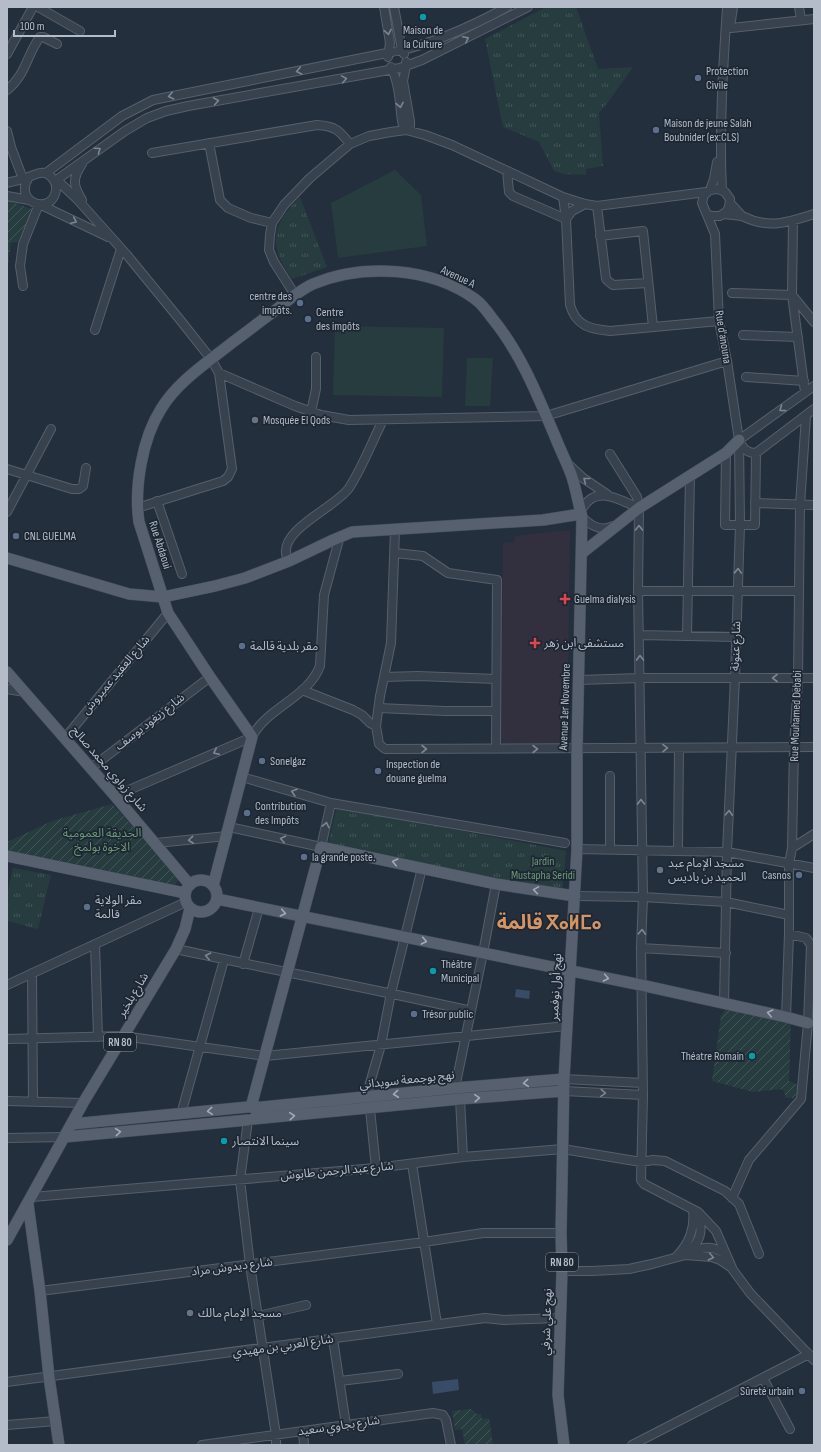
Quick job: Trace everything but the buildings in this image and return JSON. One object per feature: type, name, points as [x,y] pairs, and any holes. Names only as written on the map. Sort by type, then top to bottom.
[{"type":"main road","name":"Avenue A","points":[[211,359],[295,294],[312,285],[337,276],[382,272],[404,273],[445,282],[462,290],[477,300],[498,324],[509,341],[521,362],[565,461],[577,494],[581,514]]},
{"type":"main road","name":"Rue Abdaoui","points":[[211,359],[171,394],[160,410],[150,431],[142,460],[136,508],[139,522],[168,613],[210,677],[252,736]]},
{"type":"main road","points":[[582,554],[639,508],[726,453],[739,440]]},
{"type":"main road","points":[[7,558],[129,594],[163,597],[245,578],[289,562],[340,536],[352,532],[543,520],[581,514]]},
{"type":"main road","name":"Avenue 1er Novembre","points":[[577,849],[577,749],[582,554],[581,514]]},
{"type":"main road","name":"شارع زواوي محمد صالح","points":[[7,672],[156,844],[188,897]]},
{"type":"main road","points":[[213,886],[252,736]]},
{"type":"main road","points":[[250,1120],[256,1116],[256,1112],[251,1107],[321,847],[496,884],[575,896]]},
{"type":"main road","name":"نهج أول نوفمبر","points":[[564,1079],[577,849]]},
{"type":"main road","points":[[7,856],[188,897]]},
{"type":"main road","points":[[204,881],[213,886],[217,892],[217,899],[214,906],[211,909],[202,912],[195,911],[188,897],[194,882],[204,881]]},
{"type":"main road","name":"شارع بلخير","points":[[186,929],[188,897]]},
{"type":"main road","points":[[217,899],[641,985],[808,1023]]},
{"type":"main road","name":"شارع بلخير","points":[[7,1240],[83,1103],[176,949],[186,929],[202,912]]},
{"type":"main road","name":"نهج بوجمعة سويداني","points":[[72,1124],[564,1079]]},
{"type":"main road","name":"نهج علي شرفي","points":[[564,1079],[560,1233],[562,1271],[558,1395],[564,1445]]},
{"type":"main road","name":"نهج بوجمعة سويداني","points":[[65,1137],[564,1091]]},
{"type":"main road","points":[[83,1103],[84,1110],[92,1122],[86,1126],[86,1130],[90,1135]]},
{"type":"main road","points":[[30,1200],[49,1377],[59,1445]]},
{"type":"street","points":[[7,54],[33,7]]},
{"type":"street","points":[[38,7],[80,32]]},
{"type":"street","points":[[384,7],[390,43],[397,59],[403,81],[406,121],[402,124],[406,130]]},
{"type":"street","points":[[394,7],[402,113],[406,121],[425,135]]},
{"type":"street","points":[[54,181],[137,123],[166,110],[397,59],[507,7]]},
{"type":"street","points":[[46,173],[122,116],[154,100],[397,59],[422,60],[528,7]]},
{"type":"street","points":[[722,7],[720,36],[724,51]]},
{"type":"street","points":[[722,190],[720,147],[727,7]]},
{"type":"street","points":[[724,51],[731,28],[733,7]]},
{"type":"street","points":[[799,7],[801,20]]},
{"type":"street","points":[[731,28],[814,19]]},
{"type":"street","points":[[7,90],[20,77],[40,38],[43,37],[57,44]]},
{"type":"street","points":[[391,132],[406,121]]},
{"type":"street","points":[[152,153],[316,125],[334,128],[341,132],[350,144]]},
{"type":"street","points":[[295,294],[274,262],[270,250],[272,223],[293,194],[350,144],[369,136],[391,132],[406,130],[437,139],[563,197],[585,204],[597,206],[692,194],[706,194],[714,189],[722,190],[728,195],[730,203],[742,216],[754,222],[778,224],[793,222],[814,214]]},
{"type":"street","points":[[7,131],[12,147],[26,178],[24,187],[25,193],[29,200]]},
{"type":"street","points":[[210,143],[220,200],[228,208],[251,218],[272,223]]},
{"type":"street","points":[[714,234],[708,214],[703,207],[706,194],[714,179],[720,147]]},
{"type":"street","points":[[85,159],[77,171],[74,184],[92,216]]},
{"type":"street","points":[[507,171],[509,192],[513,196],[566,219]]},
{"type":"street","points":[[7,183],[26,178],[35,173],[46,173],[51,176],[56,186],[55,194],[48,202],[39,204]]},
{"type":"street","points":[[54,181],[60,183],[77,199],[121,249],[181,321],[211,359],[219,373],[232,469],[228,477],[223,481],[136,508]]},
{"type":"street","points":[[7,196],[29,200],[39,204],[111,238]]},
{"type":"street","points":[[563,197],[566,219],[570,305],[575,317],[585,326],[610,331],[719,321]]},
{"type":"street","points":[[714,234],[722,215],[727,211],[730,203]]},
{"type":"street","points":[[23,286],[20,266],[23,244],[39,204]]},
{"type":"street","points":[[566,219],[572,211],[585,204]]},
{"type":"street","points":[[597,206],[606,278],[613,285],[648,283]]},
{"type":"street","points":[[708,214],[711,216],[742,216]]},
{"type":"street","points":[[793,222],[792,295],[805,392]]},
{"type":"street","points":[[600,236],[643,231],[653,327]]},
{"type":"street","name":"Rue d'anouna","points":[[714,234],[719,321],[727,361],[739,440]]},
{"type":"street","points":[[95,330],[121,249]]},
{"type":"street","points":[[732,293],[792,295],[814,322]]},
{"type":"street","points":[[743,335],[798,337]]},
{"type":"street","points":[[311,412],[316,389],[316,357]]},
{"type":"street","points":[[219,373],[311,412],[333,418],[349,420],[384,420],[546,416],[727,361]]},
{"type":"street","points":[[746,377],[804,381]]},
{"type":"street","points":[[814,386],[739,440],[742,447],[746,451],[756,453],[814,410]]},
{"type":"street","name":"Rue Mouhamed Debabi","points":[[786,1017],[789,934],[789,864],[792,848],[794,747],[798,678],[800,505],[806,416]]},
{"type":"street","points":[[289,562],[286,553],[287,545],[291,538],[310,519],[338,500],[348,489],[384,420]]},
{"type":"street","points":[[7,512],[51,429]]},
{"type":"street","name":"شارع عنونة","points":[[724,1003],[727,852],[733,747],[740,525],[739,440]]},
{"type":"street","points":[[726,453],[725,525],[755,525],[756,453]]},
{"type":"street","points":[[610,454],[638,497],[639,508],[638,591],[643,897],[641,948],[643,1083],[641,1180],[644,1184],[696,1211],[716,1231],[733,1270],[750,1293],[813,1359],[763,1378],[632,1445]]},
{"type":"street","points":[[565,461],[583,478],[609,495],[639,508]]},
{"type":"street","points":[[7,469],[79,490],[83,486],[86,468]]},
{"type":"street","points":[[687,636],[690,476]]},
{"type":"street","points":[[609,495],[600,495],[591,498],[586,502],[581,514],[597,528],[609,528],[618,524]]},
{"type":"street","points":[[157,501],[182,574]]},
{"type":"street","points":[[755,503],[814,505]]},
{"type":"street","points":[[395,530],[391,643],[376,726],[379,744],[385,749],[814,747]]},
{"type":"street","points":[[115,796],[252,736],[260,724],[302,690],[316,676],[320,666],[324,595],[340,536]]},
{"type":"street","points":[[395,553],[424,556],[448,573],[497,580],[496,749]]},
{"type":"street","points":[[638,591],[799,591]]},
{"type":"street","name":"شارع العقيد عميروش","points":[[65,738],[168,613]]},
{"type":"street","points":[[639,635],[736,637]]},
{"type":"street","points":[[384,677],[418,676],[496,679]]},
{"type":"street","name":"شارع زيغود يوسف","points":[[91,768],[210,677]]},
{"type":"street","points":[[579,680],[640,678],[814,678]]},
{"type":"street","points":[[7,689],[25,692]]},
{"type":"street","points":[[302,690],[362,715],[370,723],[376,726]]},
{"type":"street","points":[[379,708],[445,711],[496,711]]},
{"type":"street","points":[[678,850],[679,748]]},
{"type":"street","points":[[610,776],[610,849]]},
{"type":"street","points":[[242,777],[332,803],[565,843]]},
{"type":"street","points":[[156,844],[228,831],[321,847],[332,803]]},
{"type":"street","points":[[792,848],[814,834]]},
{"type":"street","points":[[577,849],[727,852],[814,868]]},
{"type":"street","points":[[366,1097],[381,1044],[391,993],[406,938],[422,868]]},
{"type":"street","points":[[455,1088],[484,953],[496,884]]},
{"type":"street","points":[[575,896],[643,897],[726,902],[789,915]]},
{"type":"street","points":[[7,985],[96,944],[188,897]]},
{"type":"street","points":[[243,964],[259,908]]},
{"type":"street","points":[[759,1254],[739,1204],[732,1198],[749,1160],[801,1099],[808,1023],[811,945],[806,938],[789,934]]},
{"type":"street","points":[[96,944],[98,1037]]},
{"type":"street","points":[[641,948],[726,953]]},
{"type":"street","points":[[176,949],[471,1011]]},
{"type":"street","points":[[180,1114],[224,960]]},
{"type":"street","points":[[32,973],[32,1101]]},
{"type":"street","points":[[7,1039],[123,1036],[199,1048],[265,1056],[567,1026]]},
{"type":"street","points":[[564,1079],[643,1083]]},
{"type":"street","points":[[564,1091],[643,1095]]},
{"type":"street","points":[[460,1100],[463,1157]]},
{"type":"street","points":[[7,1101],[83,1103]]},
{"type":"street","points":[[370,1109],[376,1168]]},
{"type":"street","points":[[250,1120],[240,1180],[250,1265],[276,1435],[276,1445]]},
{"type":"street","points":[[7,1138],[65,1137]]},
{"type":"street","name":"شارع عبد الرحمن طابوش","points":[[30,1200],[376,1168],[463,1157],[563,1149],[641,1162],[654,1160],[665,1161],[725,1192],[732,1198]]},
{"type":"street","points":[[412,1164],[437,1324]]},
{"type":"street","points":[[681,1255],[682,1250],[692,1234],[696,1211]]},
{"type":"street","name":"شارع ديدوش مراد","points":[[40,1291],[250,1265],[483,1233],[560,1233]]},
{"type":"street","points":[[562,1271],[629,1269],[681,1255],[701,1247],[714,1248],[726,1254]]},
{"type":"street","points":[[681,1255],[712,1256],[733,1270]]},
{"type":"street","points":[[258,1316],[306,1305]]},
{"type":"street","name":"شارع العربي بن مهيدي","points":[[7,1382],[263,1349],[485,1318],[504,1320],[560,1318]]},
{"type":"street","points":[[333,1339],[346,1425]]},
{"type":"street","points":[[340,1381],[398,1374]]},
{"type":"street","points":[[763,1378],[790,1429]]},
{"type":"street","name":"شارع بجاوي سعيد","points":[[202,1445],[433,1413],[444,1414],[451,1445]]},
{"type":"street","points":[[7,1426],[56,1421]]},
{"type":"street","points":[[302,1432],[304,1445]]},
{"type":"shaded area","name":"مستشفى ابن زهر","points":[[570,530],[567,743],[501,743],[503,543],[514,542],[515,536]]},
{"type":"green space","points":[[546,7],[576,7],[598,69],[633,67],[599,113],[603,166],[586,169],[586,175],[564,174],[554,171],[539,142],[503,127],[485,39]]},
{"type":"green space","points":[[395,170],[421,195],[427,246],[338,258],[331,203]]},
{"type":"green space","points":[[300,197],[327,267],[292,279],[279,256],[276,246],[276,236],[278,227],[283,217]]},
{"type":"green space","points":[[7,200],[35,210],[24,228],[18,242],[11,243],[7,272]]},
{"type":"green space","points":[[335,326],[444,328],[442,397],[333,395]]},
{"type":"green space","points":[[467,358],[493,358],[490,406],[465,406]]},
{"type":"green space","name":"الحديقة العمومية الاخوة بولمخ","points":[[112,804],[180,877],[173,888],[7,850],[7,842],[52,821]]},
{"type":"green space","name":"Jardin Mustapha Seridi","points":[[337,807],[566,851],[562,893],[328,844]]},
{"type":"green space","points":[[13,868],[51,875],[38,929],[7,921],[7,895]]},
{"type":"green space","points":[[728,1007],[791,1020],[789,1081],[798,1085],[796,1095],[793,1098],[786,1098],[783,1089],[753,1092],[712,1081],[721,1015]]},
{"type":"green space","points":[[471,1409],[477,1414],[481,1414],[482,1419],[489,1418],[493,1445],[465,1445],[462,1429],[455,1430],[452,1411]]},
{"type":"water","points":[[516,989],[530,991],[529,999],[515,997]]},
{"type":"water","points":[[458,1379],[459,1390],[433,1394],[432,1382]]},
{"type":"place","name":"Maison de la Culture","points":[[423,17]]},
{"type":"place","name":"Protection Civile","points":[[698,78]]},
{"type":"place","name":"Maison de jeune Salah Boubnider (ex:CLS)","points":[[656,130]]},
{"type":"place","name":"centre des impôts.","points":[[300,303]]},
{"type":"place","name":"Centre des impôts","points":[[308,319]]},
{"type":"place","name":"Mosquée El Qods","points":[[255,420]]},
{"type":"place","name":"CNL GUELMA","points":[[16,536]]},
{"type":"place","name":"Guelma dialysis","points":[[565,599]]},
{"type":"place","name":"مستشفى ابن زهر","points":[[535,643]]},
{"type":"place","name":"مقر بلدية قالمة","points":[[242,646]]},
{"type":"place","name":"Sonelgaz","points":[[262,761]]},
{"type":"place","name":"Inspection de douane guelma","points":[[378,771]]},
{"type":"place","name":"Contribution des Impôts","points":[[247,813]]},
{"type":"place","name":"la grande poste.","points":[[304,857]]},
{"type":"place","name":"مسجد الإمام عبد الحميد بن باديس","points":[[660,870]]},
{"type":"place","name":"Casnos","points":[[799,875]]},
{"type":"place","name":"مقر الولاية قالمة","points":[[87,907]]},
{"type":"place","name":"Théâtre Municipal","points":[[433,971]]},
{"type":"place","name":"Trésor public","points":[[414,1014]]},
{"type":"place","name":"Théatre Romain","points":[[752,1056]]},
{"type":"place","name":"سينما الانتصار","points":[[224,1141]]},
{"type":"place","name":"مسجد الإمام مالك","points":[[190,1313]]},
{"type":"place","name":"Sûreté urbain","points":[[802,1391]]},
{"type":"district","name":"قالمة ⴳⴰⵍⵎⴰ","points":[[549,923]]}]
